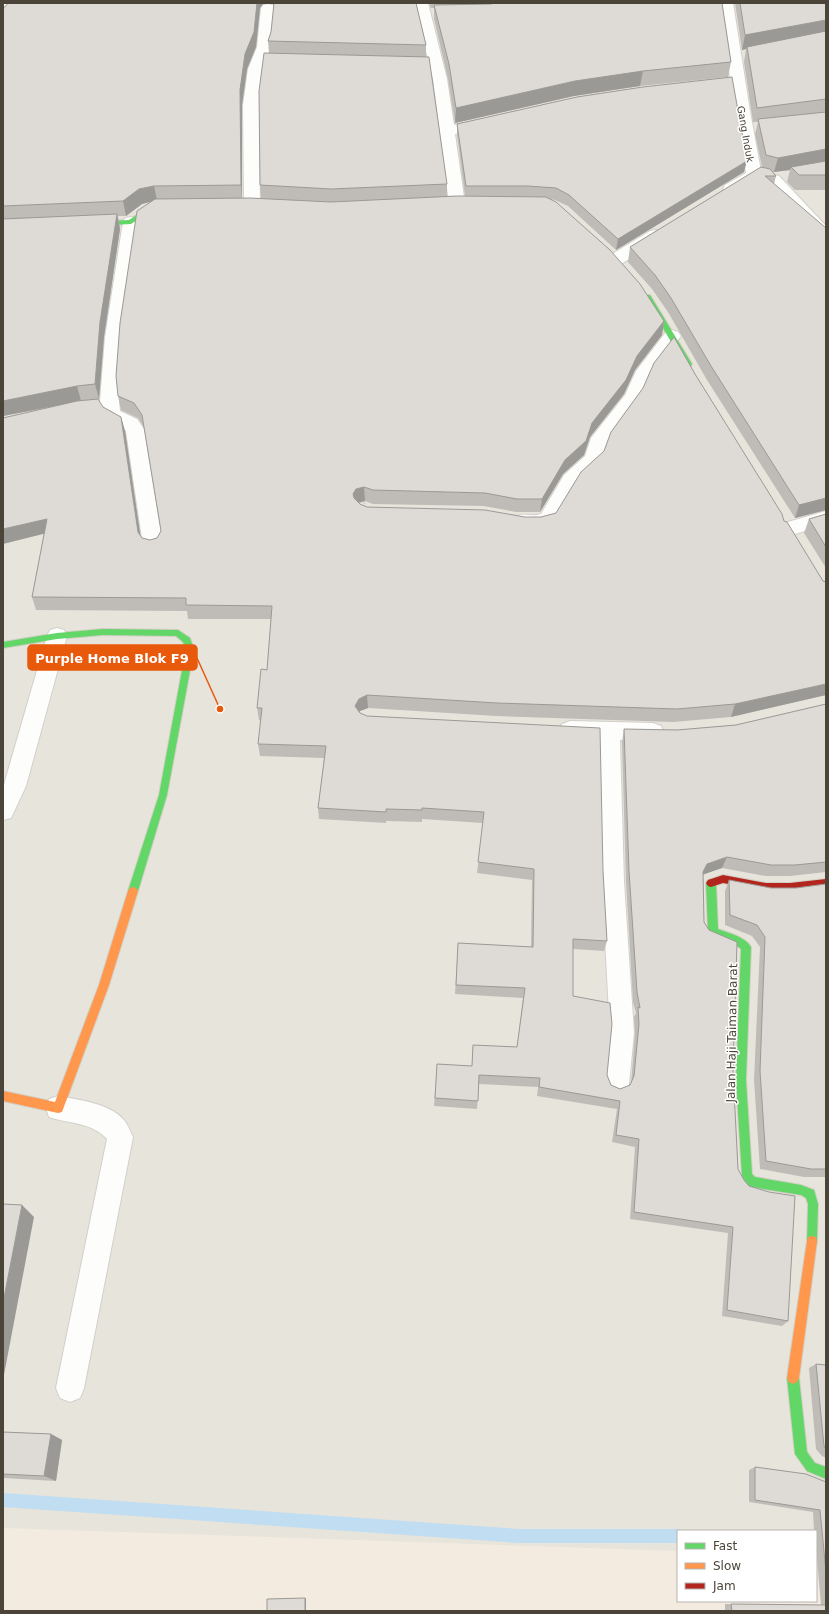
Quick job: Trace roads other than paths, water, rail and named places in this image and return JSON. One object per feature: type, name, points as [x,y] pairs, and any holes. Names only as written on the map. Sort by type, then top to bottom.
[{"type":"street","points":[[3,17],[5,3]]},
{"type":"street","name":"Gang Induk","points":[[721,195],[754,175],[745,129],[730,83],[743,56],[726,3]]},
{"type":"street","points":[[252,206],[251,105],[255,69],[264,47],[268,8]]},
{"type":"street","points":[[422,8],[438,14]]},
{"type":"street","points":[[422,8],[437,66],[456,204]]},
{"type":"street","points":[[259,61],[274,62]]},
{"type":"street","points":[[420,65],[437,66]]},
{"type":"street","points":[[446,131],[500,121]]},
{"type":"street","points":[[745,129],[760,128]]},
{"type":"street","points":[[754,175],[780,178],[826,236]]},
{"type":"street","points":[[78,224],[131,222],[149,209],[157,207],[173,207]]},
{"type":"street","points":[[131,222],[114,328],[111,358],[102,406],[113,415],[131,424],[136,429],[153,545]]},
{"type":"street","points":[[615,260],[668,228]]},
{"type":"street","points":[[640,288],[661,317],[693,373]]},
{"type":"street","points":[[503,519],[535,523],[547,520],[571,480],[594,459],[598,443],[633,397],[642,375],[672,336]]},
{"type":"street","points":[[788,529],[826,518]]},
{"type":"street","points":[[3,644],[57,636],[103,632],[178,633],[184,636],[189,642],[190,649],[163,795],[104,985],[58,1108]]},
{"type":"street","points":[[3,811],[14,786],[57,636]]},
{"type":"street","points":[[549,729],[673,732]]},
{"type":"street","points":[[609,731],[613,882],[622,1033],[618,1084]]},
{"type":"street","name":"Jalan Haji Taiman Barat","points":[[826,882],[790,887],[766,886],[723,879],[711,883],[713,932],[719,936],[742,942],[746,947],[741,1080],[747,1176],[752,1182],[801,1190],[810,1194],[813,1204],[812,1239],[793,1374],[801,1454],[806,1464],[819,1472],[826,1473]]},
{"type":"street","points":[[3,1096],[105,1120],[117,1130],[120,1137],[70,1388]]},
{"type":"waterway","points":[[3,1500],[520,1536],[677,1536]]},
{"type":"place","name":"Purple Home Blok F9","points":[[220,709]]}]
